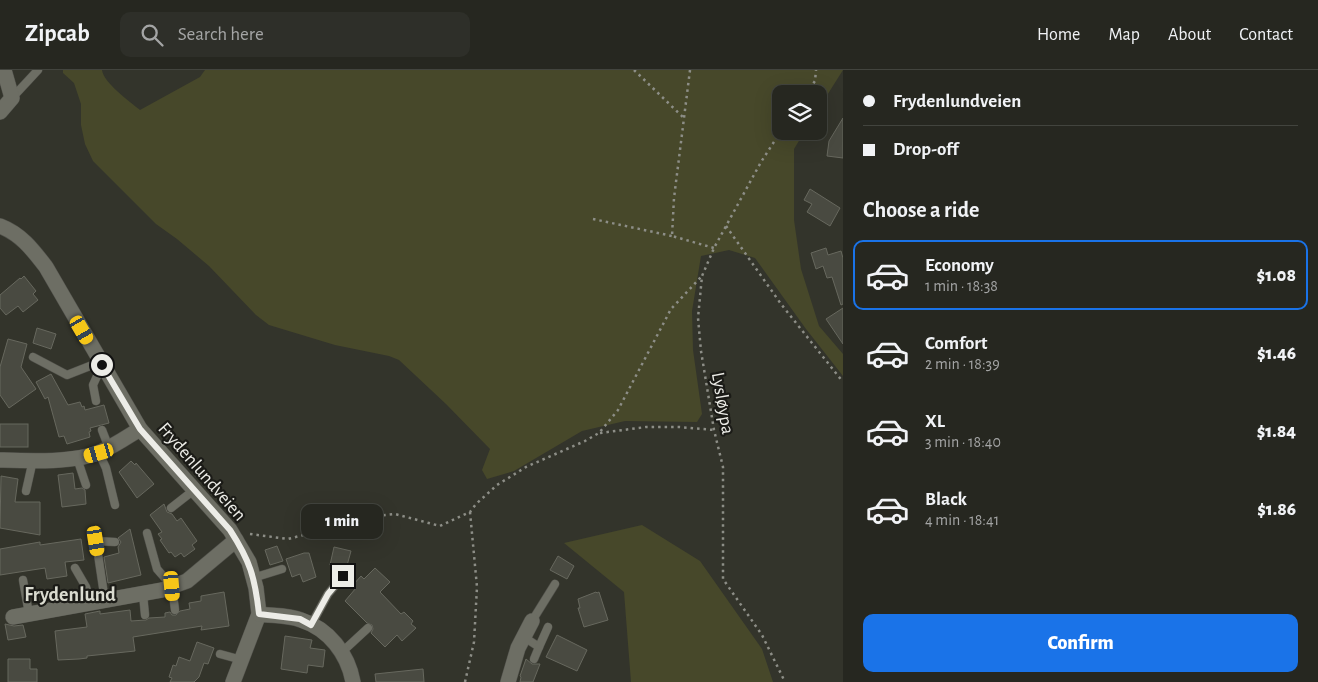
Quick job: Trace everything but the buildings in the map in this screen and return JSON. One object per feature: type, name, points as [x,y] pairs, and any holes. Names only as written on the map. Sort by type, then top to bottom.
[{"type":"street","points":[[0,112],[12,98],[4,70]]},
{"type":"street","name":"Frydenlundveien","points":[[0,226],[10,230],[30,245],[46,268],[140,429],[233,535],[249,562],[256,588],[259,614],[233,682]]},
{"type":"street","name":"Frydenlundveien","points":[[0,460],[77,458],[104,450],[140,429]]},
{"type":"street","name":"Frydenlundveien","points":[[13,617],[144,594],[187,581],[233,535]]},
{"type":"street","points":[[259,614],[300,619],[336,643],[342,652],[353,682]]},
{"type":"street","points":[[508,682],[518,648],[532,621]]},
{"type":"lane","points":[[12,98],[38,70]]},
{"type":"lane","points":[[33,358],[68,375],[101,364]]},
{"type":"lane","points":[[96,401],[93,385],[101,364]]},
{"type":"lane","points":[[102,430],[106,468],[114,505]]},
{"type":"lane","points":[[77,458],[86,485]]},
{"type":"lane","points":[[26,491],[33,460]]},
{"type":"lane","points":[[171,508],[194,490]]},
{"type":"lane","points":[[147,533],[157,569],[172,586],[175,610]]},
{"type":"lane","points":[[98,603],[96,541],[115,542]]},
{"type":"lane","points":[[75,568],[98,603]]},
{"type":"lane","points":[[254,578],[282,569]]},
{"type":"lane","points":[[311,625],[328,594],[343,576]]},
{"type":"lane","points":[[23,580],[29,614]]},
{"type":"lane","points":[[532,621],[555,584]]},
{"type":"lane","points":[[144,594],[145,615]]},
{"type":"lane","points":[[534,659],[548,627]]},
{"type":"lane","points":[[342,652],[368,628]]},
{"type":"lane","points":[[524,637],[539,647]]},
{"type":"lane","points":[[220,654],[242,660]]},
{"type":"path","points":[[634,70],[685,119]]},
{"type":"path","points":[[672,236],[674,198],[690,70]]},
{"type":"path","points":[[812,85],[815,81],[816,70]]},
{"type":"path","name":"Lysløypa","points":[[775,140],[761,162],[714,248],[702,276],[699,326],[701,351],[714,430],[723,467],[723,579],[762,635],[785,682]]},
{"type":"path","points":[[593,219],[672,236],[714,248]]},
{"type":"path","points":[[726,226],[781,304],[843,382]]},
{"type":"path","points":[[233,535],[288,540],[377,516],[395,514],[440,526],[470,512],[497,485],[526,467],[599,433],[618,410],[670,309],[702,276]]},
{"type":"path","points":[[599,433],[646,427],[714,430]]},
{"type":"path","points":[[466,682],[474,642],[476,587],[470,512]]},
{"type":"green space","points":[[63,70],[102,70],[112,86],[140,110],[200,77],[205,70],[843,70],[827,95],[827,85],[772,85],[772,140],[800,140],[794,149],[794,220],[801,269],[819,326],[843,354],[843,376],[806,329],[755,258],[729,250],[701,256],[692,311],[693,350],[702,414],[697,422],[625,421],[582,431],[514,471],[487,479],[482,470],[490,449],[399,360],[389,356],[335,345],[269,325],[256,315],[209,266],[156,224],[93,161],[85,144],[81,125],[81,104],[74,83],[63,73]]},
{"type":"green space","points":[[642,525],[700,561],[762,649],[773,682],[631,682],[624,592],[564,543]]},
{"type":"district","name":"Frydenlund","points":[[70,594]]},
{"type":"route","points":[[102,365],[140,429],[230,530],[249,562],[256,588],[259,614],[300,619],[311,625],[328,594],[343,576]]}]
